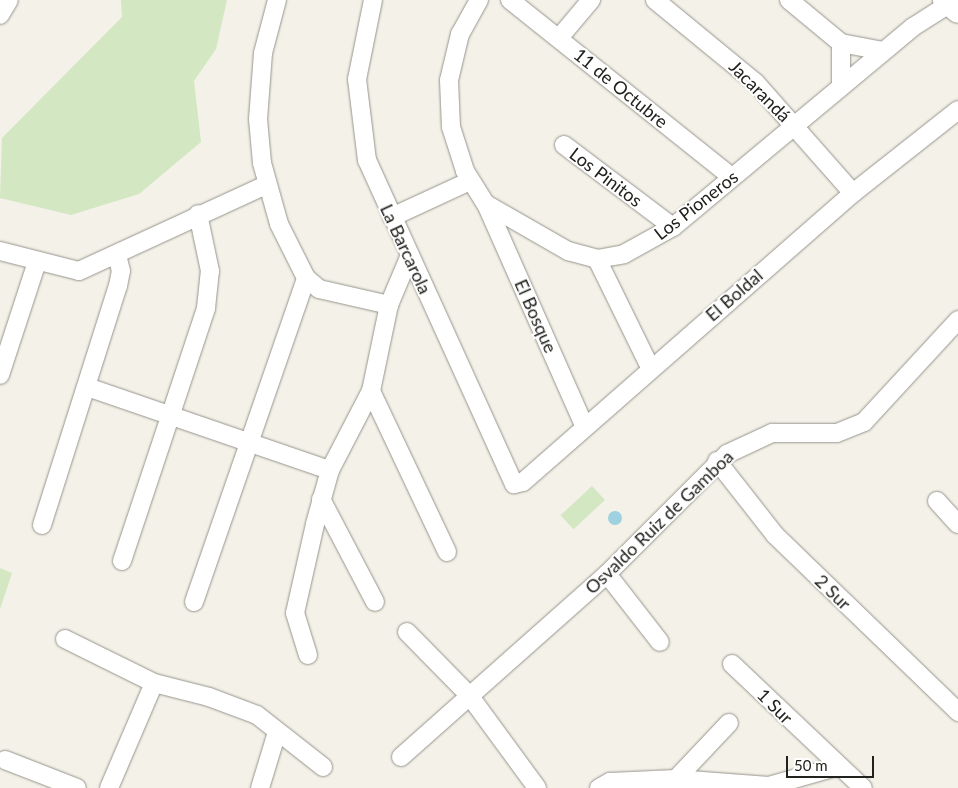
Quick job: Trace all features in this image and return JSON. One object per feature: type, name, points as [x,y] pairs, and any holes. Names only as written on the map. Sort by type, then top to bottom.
[{"type":"street","points":[[0,15],[9,0]]},
{"type":"street","points":[[278,0],[263,53],[258,97],[266,185],[284,236],[306,278],[319,289],[390,305]]},
{"type":"street","name":"La Barcarola","points":[[373,0],[358,58],[357,107],[367,160],[514,484]]},
{"type":"street","name":"Los Pioneros","points":[[478,0],[455,49],[449,96],[455,142],[470,181],[486,204],[568,251],[597,259],[624,254],[673,226],[883,51],[950,5]]},
{"type":"street","name":"11 de Octubre","points":[[510,0],[732,177]]},
{"type":"street","points":[[559,38],[591,0]]},
{"type":"street","name":"Jacarandá","points":[[654,0],[742,70],[794,124],[853,193]]},
{"type":"street","points":[[789,0],[841,44],[883,51]]},
{"type":"street","points":[[841,44],[841,85]]},
{"type":"street","name":"El Boldal","points":[[514,484],[524,482],[650,367],[853,193],[958,110]]},
{"type":"street","name":"Los Pinitos","points":[[564,145],[673,226]]},
{"type":"street","points":[[392,217],[470,181]]},
{"type":"street","points":[[0,251],[37,262],[79,270],[117,255],[198,214],[266,185]]},
{"type":"street","name":"El Bosque","points":[[486,204],[585,427]]},
{"type":"street","points":[[122,561],[206,308],[210,270],[198,214]]},
{"type":"street","points":[[42,525],[87,387],[120,276],[117,255]]},
{"type":"street","points":[[308,655],[295,613],[322,499],[330,470],[371,390],[390,305],[410,255]]},
{"type":"street","points":[[597,259],[650,367]]},
{"type":"street","points":[[0,375],[37,262]]},
{"type":"street","points":[[194,602],[306,278]]},
{"type":"street","name":"Osvaldo Ruiz de Gamboa","points":[[401,757],[606,574],[717,462],[742,444],[772,433],[799,430],[827,434],[864,422],[958,320]]},
{"type":"street","points":[[87,387],[330,470]]},
{"type":"street","points":[[371,390],[447,552]]},
{"type":"street","name":"2 Sur","points":[[717,462],[775,535],[958,712]]},
{"type":"street","points":[[322,499],[375,602]]},
{"type":"street","points":[[936,501],[958,524]]},
{"type":"street","points":[[606,574],[660,642]]},
{"type":"street","points":[[407,632],[469,695],[536,788]]},
{"type":"street","points":[[65,639],[154,683],[209,697],[257,715],[323,767]]},
{"type":"street","name":"1 Sur","points":[[732,664],[856,786]]},
{"type":"street","points":[[109,788],[154,683]]},
{"type":"street","points":[[676,779],[729,722]]},
{"type":"street","points":[[260,788],[277,732]]},
{"type":"street","points":[[5,760],[77,788]]},
{"type":"street","points":[[599,788],[610,782],[676,779],[737,787],[769,786],[836,767]]},
{"type":"green space","points":[[121,0],[227,0],[216,49],[194,81],[201,142],[139,194],[71,215],[0,198],[2,138],[122,17]]},
{"type":"green space","points":[[592,486],[605,500],[574,529],[561,515]]},
{"type":"green space","points":[[0,568],[12,573],[0,609]]},
{"type":"water","points":[[612,511],[618,511],[622,518],[618,525],[612,525],[608,521],[608,515]]}]
